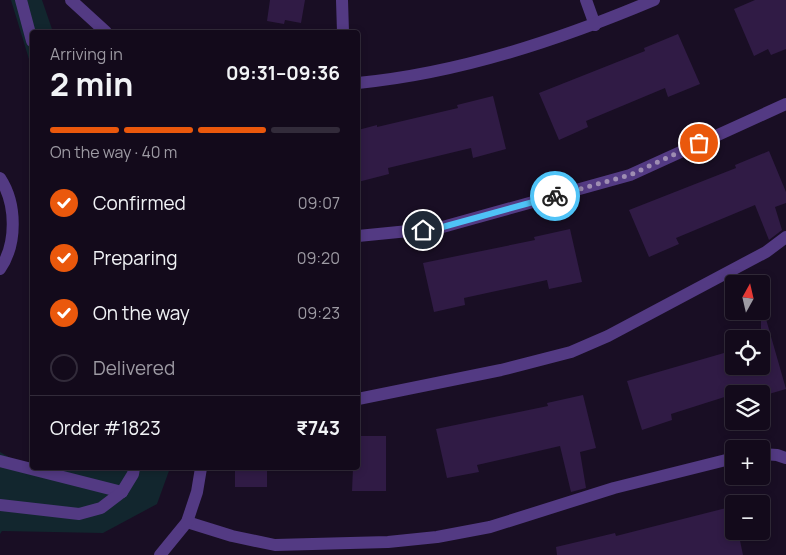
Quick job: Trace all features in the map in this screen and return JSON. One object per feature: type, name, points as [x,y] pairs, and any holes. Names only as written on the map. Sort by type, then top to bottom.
[{"type":"street","points":[[21,0],[30,33]]},
{"type":"street","points":[[71,0],[104,30]]},
{"type":"street","points":[[342,0],[343,30]]},
{"type":"street","points":[[586,0],[595,25]]},
{"type":"street","points":[[360,83],[407,78],[467,64],[595,25],[654,0]]},
{"type":"street","points":[[360,236],[439,228],[630,175],[786,104]]},
{"type":"street","points":[[0,178],[11,211],[13,235],[9,254],[0,269]]},
{"type":"street","points":[[360,399],[501,370],[571,352],[608,336],[766,252],[786,238]]},
{"type":"street","points":[[770,455],[786,458]]},
{"type":"street","points":[[187,522],[232,536],[275,545],[388,542],[437,537],[490,527],[614,488],[725,460]]},
{"type":"street","points":[[0,461],[30,469]]},
{"type":"street","points":[[35,470],[122,492]]},
{"type":"street","points":[[0,505],[79,514],[101,508],[122,492],[134,470]]},
{"type":"street","points":[[160,555],[187,522],[201,470]]},
{"type":"shaded area","points":[[11,0],[42,0],[52,30],[30,30],[30,62]]},
{"type":"shaded area","points":[[0,452],[30,468],[30,470],[169,470],[157,504],[103,533],[2,531],[0,534]]},
{"type":"building","points":[[270,0],[305,0],[301,23],[285,20],[284,24],[267,21]]},
{"type":"building","points":[[755,0],[786,0],[786,49],[771,55],[768,49],[754,56],[734,9]]},
{"type":"building","points":[[678,34],[700,84],[668,97],[665,88],[586,121],[588,127],[559,140],[539,93],[645,51],[644,48]]},
{"type":"building","points":[[493,96],[506,149],[473,158],[471,148],[388,168],[389,174],[360,181],[360,129],[458,108],[457,105]]},
{"type":"building","points":[[769,151],[786,192],[786,203],[775,207],[782,230],[769,240],[755,205],[676,238],[679,244],[649,257],[629,210],[736,168],[735,165]]},
{"type":"building","points":[[570,229],[582,282],[549,289],[547,280],[464,298],[465,305],[434,312],[423,263],[535,240],[534,237]]},
{"type":"building","points":[[761,320],[766,320],[769,330],[761,330]]},
{"type":"building","points":[[770,333],[786,389],[770,394],[770,385],[725,385],[725,397],[671,414],[672,420],[642,430],[627,381],[724,353],[725,375],[770,375]]},
{"type":"building","points":[[583,395],[596,448],[580,452],[586,488],[571,492],[560,446],[477,465],[479,472],[447,478],[436,429],[548,406],[547,403]]},
{"type":"building","points":[[360,436],[386,436],[386,491],[352,491],[353,470],[360,470]]},
{"type":"building","points":[[235,470],[267,470],[267,487],[235,487]]},
{"type":"building","points":[[725,508],[725,540],[740,540],[743,555],[557,555],[556,547],[615,533],[616,536]]},
{"type":"way so far","points":[[555,196],[630,175],[699,143]]},
{"type":"route","points":[[423,230],[439,228],[555,196]]}]
